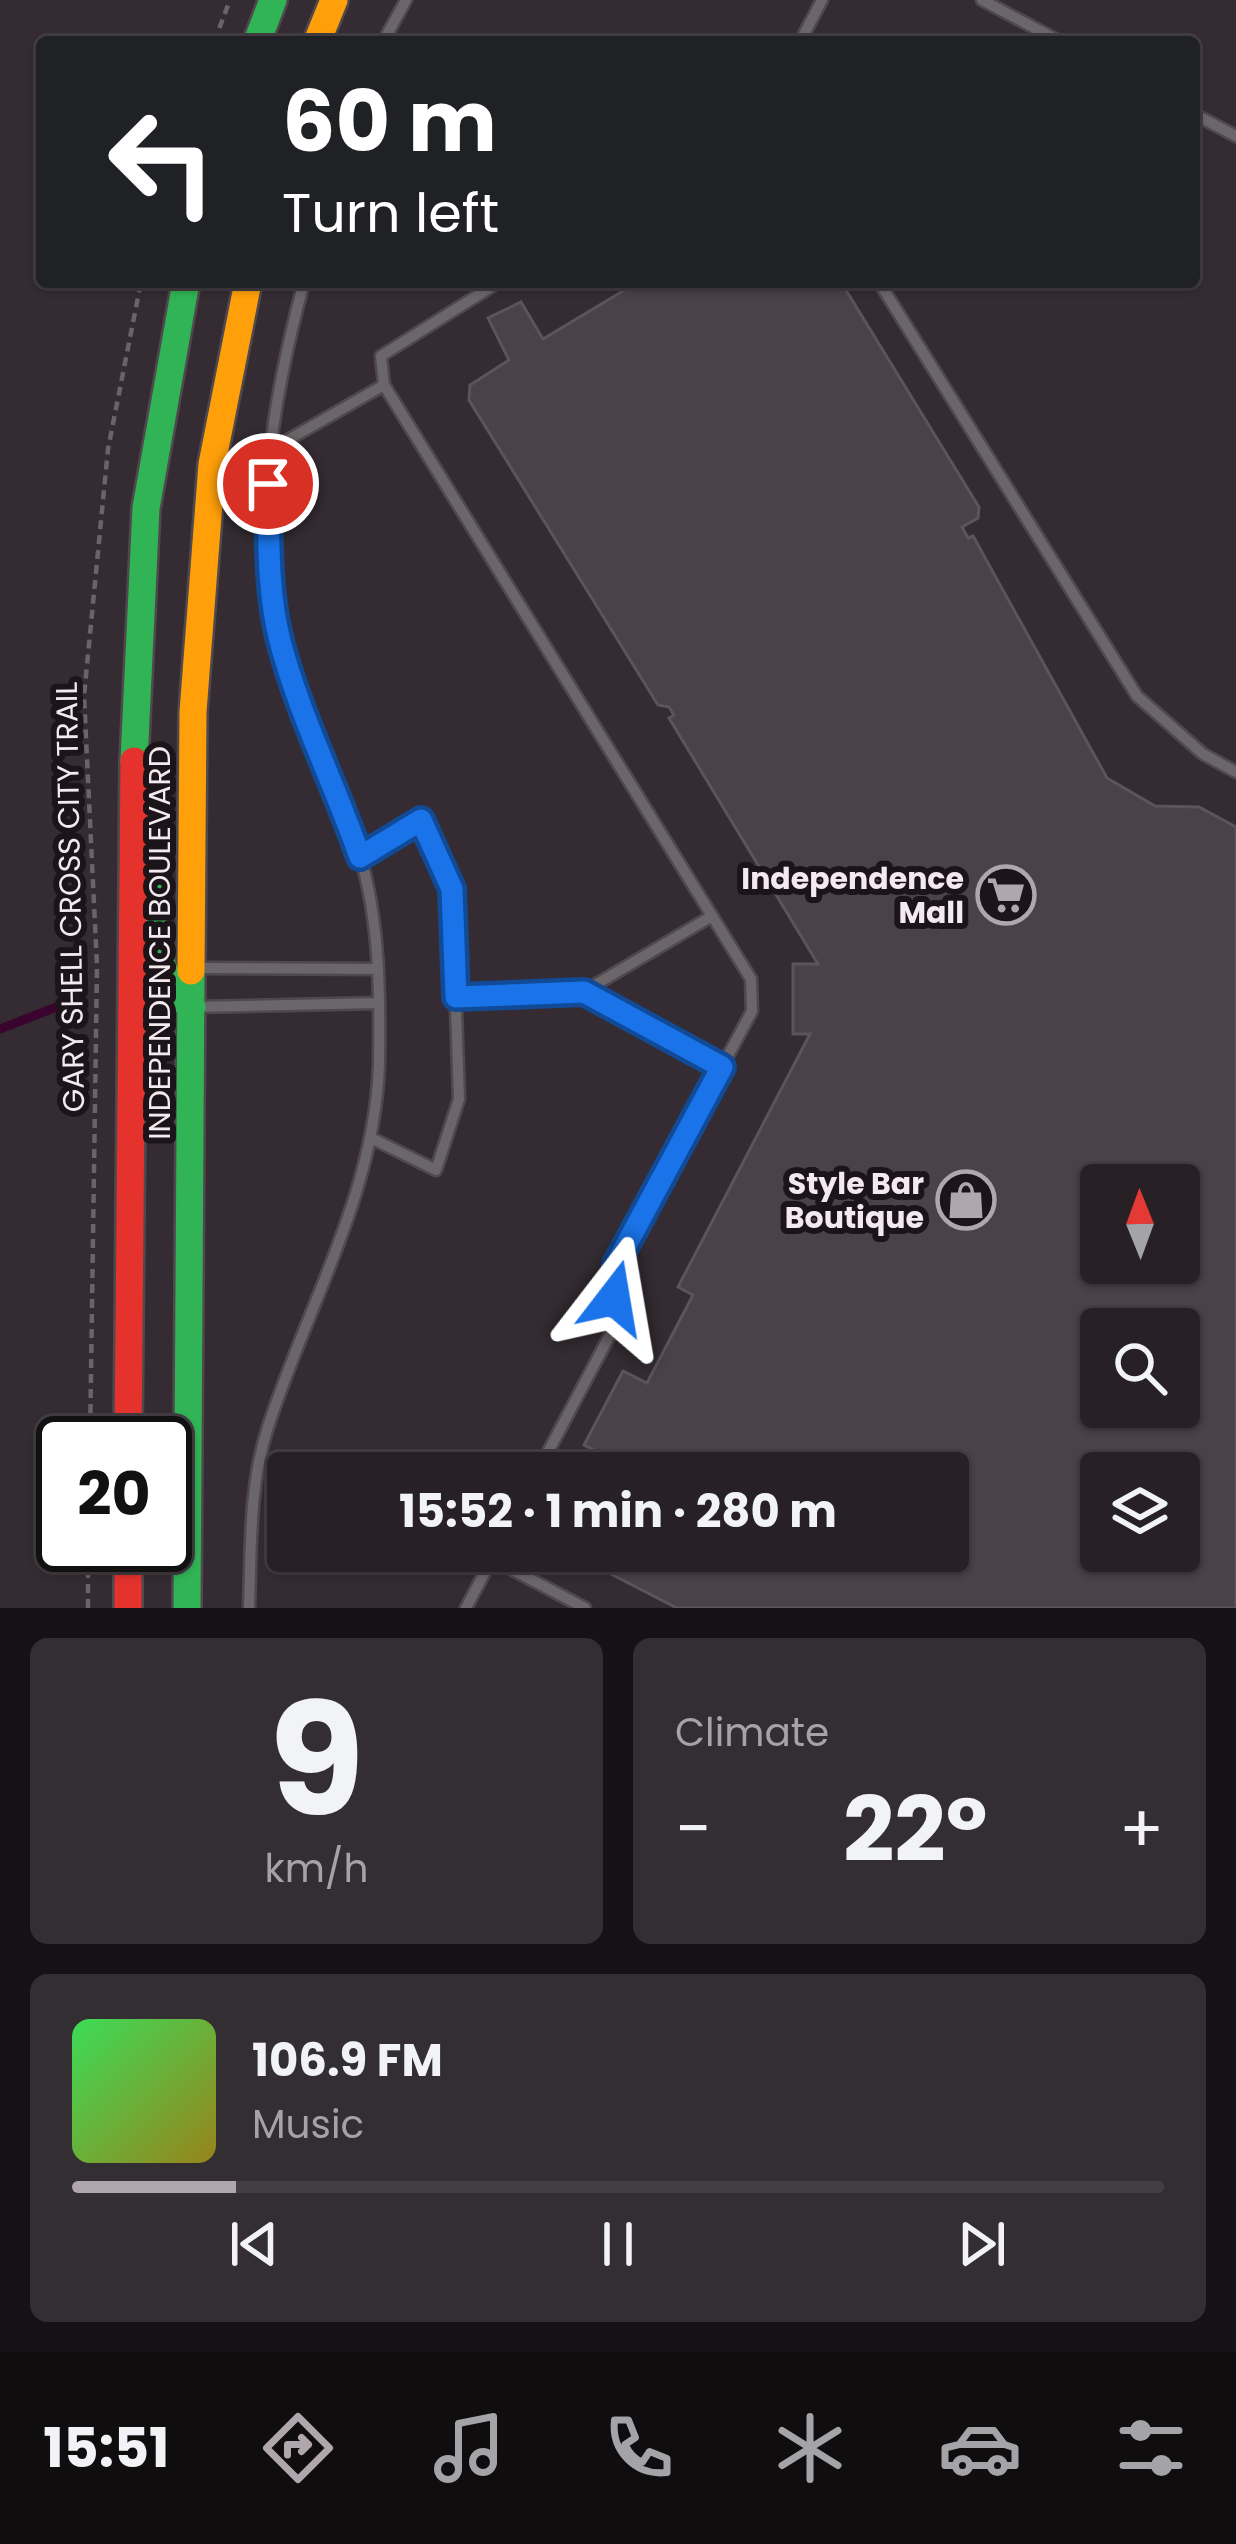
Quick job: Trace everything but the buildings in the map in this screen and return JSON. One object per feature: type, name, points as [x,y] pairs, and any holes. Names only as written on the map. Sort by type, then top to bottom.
[{"type":"main road","points":[[259,36],[273,0]]},
{"type":"main road","points":[[319,36],[334,0]]},
{"type":"main road","name":"INDEPENDENCE BOULEVARD","points":[[128,1416],[134,704],[146,508],[158,418],[185,288]]},
{"type":"main road","name":"INDEPENDENCE BOULEVARD","points":[[188,1608],[193,712],[202,547],[228,368],[247,288]]},
{"type":"main road","points":[[134,704],[163,940],[161,970],[172,994],[192,1007]]},
{"type":"main road","points":[[128,1572],[128,1608]]},
{"type":"lane","points":[[386,36],[406,0]]},
{"type":"lane","points":[[803,36],[822,0]]},
{"type":"lane","points":[[990,2],[1050,36]]},
{"type":"lane","points":[[1200,117],[1236,135]]},
{"type":"lane","points":[[248,1608],[253,1510],[266,1431],[347,1223],[371,1138],[378,1003],[360,857],[280,640],[269,556],[272,448],[303,288]]},
{"type":"lane","points":[[489,288],[381,356],[384,385],[751,979],[752,1012],[616,1264],[612,1331],[548,1452]]},
{"type":"lane","points":[[883,288],[1138,696],[1203,754],[1236,772]]},
{"type":"lane","points":[[272,448],[384,385]]},
{"type":"lane","points":[[360,857],[421,820],[452,889],[459,1099],[436,1170],[371,1138]]},
{"type":"lane","points":[[456,997],[584,992],[712,916]]},
{"type":"lane","points":[[191,968],[377,969]]},
{"type":"lane","points":[[584,992],[722,1067]]},
{"type":"lane","points":[[192,1007],[378,1003]]},
{"type":"lane","points":[[466,1608],[485,1572]]},
{"type":"lane","points":[[523,1572],[585,1608]]},
{"type":"path","points":[[216,36],[230,0]]},
{"type":"path","name":"GARY SHELL CROSS CITY TRAIL","points":[[90,1416],[97,966],[84,696],[109,449],[140,288]]},
{"type":"path","points":[[88,1572],[88,1608]]},
{"type":"waterway","points":[[0,1029],[64,1004]]},
{"type":"traffic: fast","points":[[259,36],[273,0]]},
{"type":"traffic: fast","points":[[134,761],[146,508],[185,288]]},
{"type":"traffic: fast","points":[[150,837],[159,953],[166,974],[192,1007]]},
{"type":"traffic: fast","points":[[187,1608],[191,971]]},
{"type":"traffic: slow","points":[[319,36],[334,0]]},
{"type":"traffic: slow","points":[[191,971],[193,712],[212,464],[247,288]]},
{"type":"traffic: jam","points":[[128,1416],[134,761]]},
{"type":"traffic: jam","points":[[128,1572],[128,1608]]},
{"type":"place","name":"Independence Mall","points":[[1006,895]]},
{"type":"place","name":"Style Bar Boutique","points":[[966,1200]]},
{"type":"route","points":[[268,484],[273,595],[280,640],[296,686],[360,857],[421,820],[452,889],[456,997],[584,992],[722,1067],[616,1264],[614,1298]]}]
